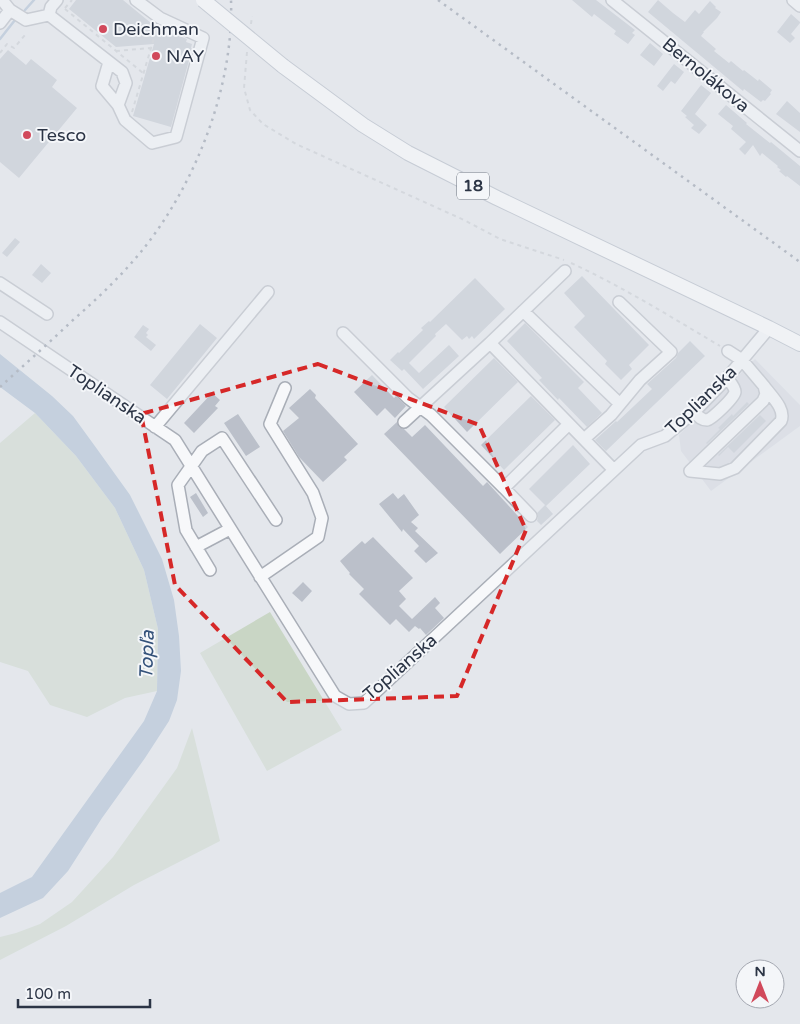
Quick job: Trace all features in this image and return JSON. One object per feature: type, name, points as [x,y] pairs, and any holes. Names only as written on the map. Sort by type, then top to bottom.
[{"type":"main road","name":"18","points":[[203,0],[283,66],[363,125],[408,153],[506,203],[800,344]]},
{"type":"street","points":[[2,0],[10,10],[26,20],[49,15]]},
{"type":"street","points":[[49,15],[51,7],[56,0]]},
{"type":"street","points":[[109,62],[102,86],[118,105],[125,120],[152,144],[176,137],[203,38],[160,18],[136,0]]},
{"type":"street","name":"Bernolákova","points":[[612,0],[800,151]]},
{"type":"street","points":[[793,0],[800,6]]},
{"type":"street","points":[[0,23],[10,10]]},
{"type":"street","points":[[49,15],[122,72],[126,83],[118,105]]},
{"type":"street","points":[[404,422],[565,271]]},
{"type":"street","points":[[0,283],[47,314]]},
{"type":"street","points":[[155,427],[268,292]]},
{"type":"street","points":[[584,439],[611,415],[640,380],[671,352],[620,302]]},
{"type":"street","points":[[523,311],[620,404]]},
{"type":"street","name":"Toplianska","points":[[0,322],[175,440],[335,696],[349,704],[364,703],[641,445],[665,436],[694,412],[727,378],[769,328]]},
{"type":"street","points":[[343,333],[408,398],[431,415],[531,516]]},
{"type":"street","points":[[490,343],[614,470]]},
{"type":"street","points":[[728,351],[742,360],[764,386],[784,416],[735,468],[720,474],[690,471],[764,401],[766,394],[764,386]]},
{"type":"street","points":[[694,412],[702,419],[711,418],[730,400],[735,391],[727,378]]},
{"type":"street","points":[[260,577],[318,537],[322,518],[313,493],[270,424],[285,388]]},
{"type":"street","points":[[504,488],[569,424]]},
{"type":"street","points":[[210,570],[186,530],[178,485],[202,451],[222,438],[276,520]]},
{"type":"street","points":[[196,547],[230,529]]},
{"type":"path","points":[[72,0],[64,9],[143,73]]},
{"type":"path","points":[[251,26],[252,16]]},
{"type":"path","points":[[0,53],[7,44],[14,48],[24,35]]},
{"type":"path","points":[[131,115],[154,38]]},
{"type":"path","points":[[248,44],[244,88],[250,110],[263,124],[296,144],[456,216],[500,239],[567,261],[595,274],[728,351]]},
{"type":"path","points":[[116,51],[150,48]]},
{"type":"highlighted area","points":[[318,364],[479,425],[526,530],[457,696],[287,702],[175,585],[141,414]]},
{"type":"shaded area","points":[[755,359],[800,405],[800,426],[711,491],[681,451],[679,435]]},
{"type":"green space","points":[[35,413],[76,456],[115,508],[144,570],[158,629],[157,691],[125,698],[87,717],[50,705],[28,671],[0,662],[0,443]]},
{"type":"green space","points":[[270,612],[342,730],[267,771],[200,653]]},
{"type":"green space","points":[[192,728],[220,841],[134,885],[66,926],[0,960],[0,937],[40,924],[72,902],[113,857],[177,768]]},
{"type":"water","points":[[0,354],[52,396],[73,416],[130,495],[162,559],[174,600],[181,671],[177,700],[169,721],[68,871],[43,898],[0,918],[0,893],[32,877],[144,721],[157,691],[158,629],[144,570],[115,508],[76,456],[35,413],[0,387]]},
{"type":"building","points":[[76,0],[123,0],[168,37],[169,32],[187,39],[186,42],[192,44],[171,127],[133,116],[154,44],[116,47],[69,9]]},
{"type":"building","points":[[572,0],[596,0],[635,30],[632,33],[635,35],[628,44],[614,34],[616,31],[594,14],[592,17]]},
{"type":"building","points":[[658,0],[685,22],[695,10],[699,14],[710,1],[721,12],[701,36],[716,49],[714,51],[729,63],[731,61],[772,90],[765,101],[761,102],[744,89],[743,91],[648,12]]},
{"type":"building","points":[[791,14],[800,23],[791,34],[795,38],[790,43],[777,32]]},
{"type":"building","points":[[650,43],[663,54],[654,66],[640,55]]},
{"type":"building","name":"Tesco","points":[[8,50],[26,65],[31,59],[57,80],[52,87],[77,108],[19,178],[0,162],[0,59]]},
{"type":"building","points":[[674,64],[684,72],[675,84],[671,81],[663,91],[657,86]]},
{"type":"building","points":[[701,85],[711,93],[695,114],[707,125],[699,134],[691,128],[694,125],[681,111]]},
{"type":"building","points":[[787,101],[800,113],[800,132],[776,114]]},
{"type":"building","points":[[726,105],[746,124],[800,166],[800,186],[779,171],[781,170],[778,166],[762,153],[760,156],[753,145],[745,155],[739,149],[746,142],[731,129],[733,126],[718,114]]},
{"type":"building","points":[[15,238],[20,242],[7,257],[2,253]]},
{"type":"building","points":[[41,264],[51,273],[42,283],[32,275]]},
{"type":"building","points":[[582,276],[649,345],[629,365],[632,369],[621,380],[605,364],[607,361],[574,327],[585,316],[564,293]]},
{"type":"building","points":[[475,278],[505,309],[474,339],[472,336],[469,339],[467,336],[462,340],[446,324],[435,334],[436,336],[409,363],[419,373],[449,345],[459,356],[423,389],[404,369],[402,371],[390,360],[423,330],[421,328],[430,322]]},
{"type":"building","points":[[525,323],[584,382],[578,388],[602,413],[587,427],[539,380],[542,378],[507,341]]},
{"type":"building","points":[[200,324],[217,338],[167,399],[150,385]]},
{"type":"building","points":[[143,325],[149,329],[146,337],[156,345],[151,351],[134,337]]},
{"type":"building","points":[[690,341],[705,356],[606,451],[595,440],[652,389],[647,384],[676,358],[678,353]]},
{"type":"building","points":[[494,358],[518,382],[467,432],[444,407]]},
{"type":"building","points":[[372,375],[394,398],[396,396],[406,406],[395,418],[385,408],[377,416],[354,392]]},
{"type":"building","points":[[310,389],[316,395],[315,398],[358,444],[344,457],[347,460],[323,482],[299,457],[283,431],[299,418],[289,408]]},
{"type":"building","points":[[212,393],[220,400],[215,406],[218,408],[194,433],[184,423]]},
{"type":"building","points":[[531,396],[555,420],[504,470],[481,445]]},
{"type":"building","points":[[747,402],[749,404],[707,444],[720,429],[718,428]]},
{"type":"building","points":[[238,414],[260,447],[246,456],[224,423]]},
{"type":"building","points":[[760,415],[766,421],[734,453],[728,447],[718,455]]},
{"type":"building","points":[[397,422],[399,427],[412,437],[425,425],[483,486],[487,482],[528,527],[500,554],[384,434]]},
{"type":"building","points":[[573,445],[590,464],[546,506],[529,489]]},
{"type":"building","points":[[196,493],[208,513],[203,517],[190,497]]},
{"type":"building","points":[[393,493],[398,499],[404,494],[419,515],[411,522],[418,528],[415,531],[438,553],[426,563],[414,551],[419,546],[403,529],[402,532],[379,504]]},
{"type":"building","points":[[545,505],[553,514],[541,525],[537,521],[537,513]]},
{"type":"building","points":[[373,537],[413,578],[399,591],[406,599],[399,606],[412,619],[435,597],[440,603],[435,608],[444,618],[426,635],[420,628],[415,626],[409,632],[396,619],[390,625],[359,594],[364,589],[349,574],[340,561],[362,541],[365,544]]},
{"type":"building","points":[[303,582],[312,591],[302,602],[292,593]]},
{"type":"waterway","points":[[25,10],[34,0]]},
{"type":"waterway","points":[[0,39],[15,20]]},
{"type":"railway","points":[[0,387],[91,304],[124,271],[160,226],[178,197],[194,166],[218,101],[226,67],[231,0]]},
{"type":"railway","points":[[438,0],[800,262]]},
{"type":"place","name":"Deichman","points":[[103,29]]},
{"type":"place","name":"NAY","points":[[156,56]]},
{"type":"place","name":"Tesco","points":[[27,135]]},
{"type":"water label","name":"Topľa","points":[[147,655]]}]
